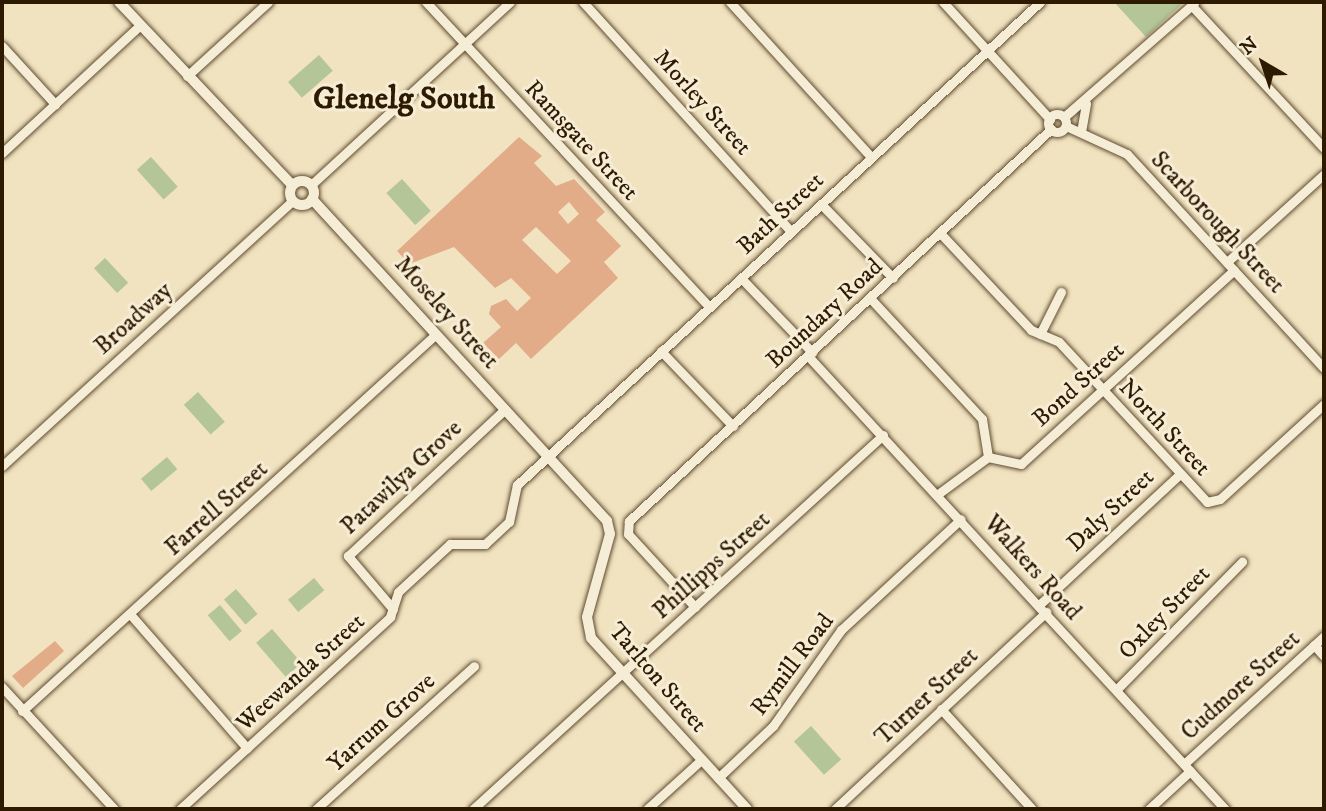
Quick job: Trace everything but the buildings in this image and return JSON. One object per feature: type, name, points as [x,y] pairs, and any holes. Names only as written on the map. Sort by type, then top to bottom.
[{"type":"street","points":[[119,2],[292,186],[292,201],[303,206],[312,199],[311,185]]},
{"type":"street","points":[[250,2],[259,10]]},
{"type":"street","points":[[187,76],[268,2]]},
{"type":"street","name":"Ramsgate Street","points":[[426,2],[709,307]]},
{"type":"street","points":[[292,186],[311,185],[510,2]]},
{"type":"street","name":"Morley Street","points":[[583,2],[791,231]]},
{"type":"street","points":[[730,2],[871,157]]},
{"type":"street","points":[[943,2],[1050,119],[1051,129],[1065,121],[1194,4],[1324,148]]},
{"type":"street","name":"Bath Street","points":[[548,456],[1040,2]]},
{"type":"street","points":[[2,153],[141,25]]},
{"type":"street","points":[[2,46],[55,104]]},
{"type":"street","points":[[1081,132],[1086,102]]},
{"type":"street","points":[[1050,119],[1065,121]]},
{"type":"street","name":"Scarborough Street","points":[[1065,121],[1081,132],[1127,154],[1324,368]]},
{"type":"street","name":"Boundary Road","points":[[695,607],[626,529],[1051,129]]},
{"type":"street","points":[[1227,262],[1324,174]]},
{"type":"street","name":"Moseley Street","points":[[312,199],[548,456]]},
{"type":"street","name":"Broadway","points":[[2,466],[292,201]]},
{"type":"street","points":[[821,204],[893,278]]},
{"type":"street","name":"North Street","points":[[941,234],[1040,334],[1059,342],[1210,503],[1324,404]]},
{"type":"street","name":"Bond Street","points":[[988,457],[1021,464],[1234,270]]},
{"type":"street","name":"Walkers Road","points":[[741,278],[1225,809]]},
{"type":"street","points":[[1040,334],[1061,292]]},
{"type":"street","points":[[870,298],[982,419],[988,457],[938,494]]},
{"type":"street","name":"Farrell Street","points":[[22,710],[436,334]]},
{"type":"street","points":[[661,351],[733,426]]},
{"type":"street","name":"Patawilya Grove","points":[[393,609],[348,556],[505,409]]},
{"type":"street","name":"Phillipps Street","points":[[473,809],[883,435]]},
{"type":"street","name":"Weewanda Street","points":[[180,809],[393,609],[398,592],[450,544],[485,544],[509,522],[517,485],[548,456]]},
{"type":"street","name":"Tarlton Street","points":[[548,456],[610,527],[587,628],[622,673],[747,809]]},
{"type":"street","name":"Daly Street","points":[[1039,605],[1180,474]]},
{"type":"street","name":"Rymill Road","points":[[718,778],[773,726],[841,630],[961,519]]},
{"type":"street","name":"Oxley Street","points":[[1116,690],[1242,562]]},
{"type":"street","name":"Turner Street","points":[[835,809],[1046,612]]},
{"type":"street","points":[[130,614],[247,748]]},
{"type":"street","name":"Cudmore Street","points":[[1149,809],[1187,768],[1324,636]]},
{"type":"street","points":[[1314,645],[1324,656]]},
{"type":"street","name":"Yarrum Grove","points":[[316,809],[474,666]]},
{"type":"street","points":[[2,687],[114,809]]},
{"type":"street","points":[[941,709],[1032,809]]},
{"type":"street","points":[[647,809],[701,760]]},
{"type":"green space","points":[[1114,2],[1184,2],[1146,37]]},
{"type":"green space","points":[[319,55],[333,71],[302,98],[288,82]]},
{"type":"green space","points":[[151,157],[178,187],[164,199],[137,170]]},
{"type":"green space","points":[[402,179],[431,211],[415,225],[386,193]]},
{"type":"green space","points":[[105,258],[128,283],[117,293],[94,268]]},
{"type":"green space","points":[[198,392],[225,422],[211,434],[184,405]]},
{"type":"green space","points":[[167,457],[177,469],[151,491],[141,479]]},
{"type":"green space","points":[[314,578],[324,590],[298,612],[288,600]]},
{"type":"green space","points":[[236,589],[258,614],[246,624],[224,599]]},
{"type":"green space","points":[[220,605],[242,631],[230,641],[208,615]]},
{"type":"green space","points":[[272,629],[302,663],[286,677],[256,643]]},
{"type":"green space","points":[[811,726],[841,759],[824,775],[794,741]]},
{"type":"district","name":"Glenelg South","points":[[404,99]]}]
